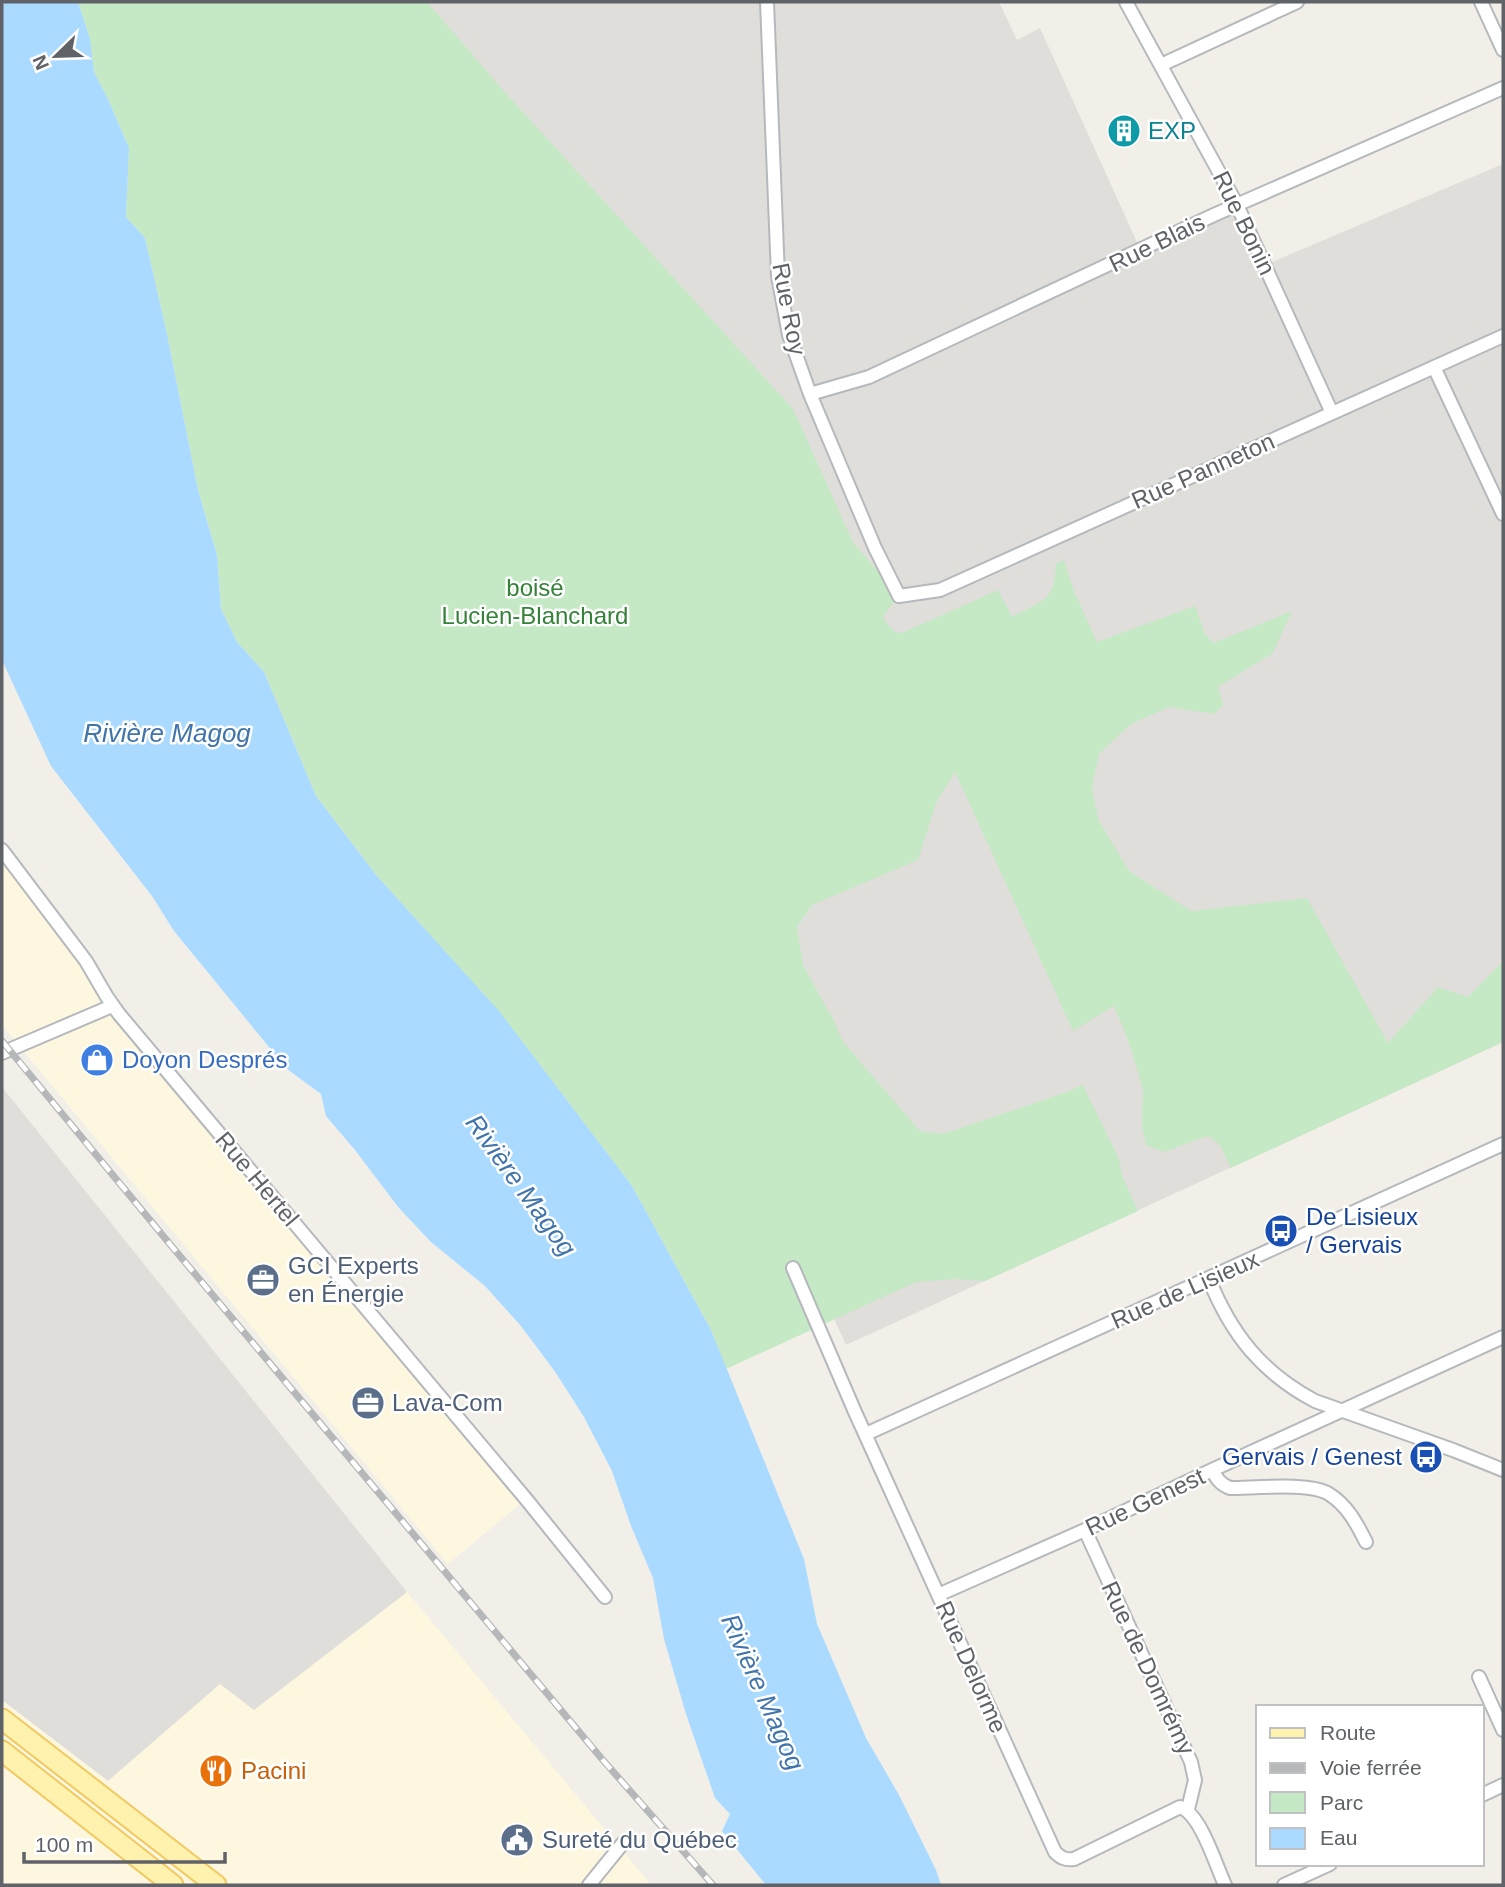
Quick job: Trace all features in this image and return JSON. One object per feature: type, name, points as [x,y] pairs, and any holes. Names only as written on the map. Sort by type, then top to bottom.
[{"type":"main road","points":[[2,1719],[216,1885]]},
{"type":"main road","points":[[2,1751],[173,1885]]},
{"type":"street","name":"Rue Roy","points":[[767,2],[778,276],[789,335],[810,394],[875,548],[899,596]]},
{"type":"street","name":"Rue Bonin","points":[[1126,2],[1237,205],[1332,413]]},
{"type":"street","points":[[1161,65],[1297,2]]},
{"type":"street","points":[[1481,2],[1503,50]]},
{"type":"street","name":"Rue Blais","points":[[810,394],[869,377],[1237,205],[1503,89]]},
{"type":"street","name":"Rue Panneton","points":[[899,596],[940,590],[1503,336]]},
{"type":"street","points":[[1434,367],[1503,514]]},
{"type":"street","name":"Rue Hertel","points":[[2,849],[86,961],[112,1006],[526,1499],[605,1597]]},
{"type":"street","points":[[2,1054],[112,1006]]},
{"type":"street","name":"Rue de Lisieux","points":[[866,1434],[1503,1144]]},
{"type":"street","name":"Rue Delorme","points":[[793,1268],[1055,1852],[1061,1858],[1074,1859],[1172,1810],[1181,1807],[1188,1809]]},
{"type":"street","points":[[1209,1279],[1241,1339],[1259,1360],[1296,1391],[1315,1401],[1503,1470]]},
{"type":"street","name":"Rue Genest","points":[[938,1595],[1503,1337]]},
{"type":"street","points":[[1212,1469],[1217,1480],[1230,1488],[1314,1488],[1328,1493],[1356,1522],[1366,1542]]},
{"type":"street","name":"Rue de Domrémy","points":[[1085,1530],[1191,1762],[1195,1780],[1188,1809]]},
{"type":"street","points":[[1479,1677],[1503,1730]]},
{"type":"street","points":[[1484,1794],[1503,1785]]},
{"type":"street","points":[[1188,1809],[1198,1824],[1225,1885]]},
{"type":"street","points":[[589,1885],[623,1843]]},
{"type":"street","points":[[1283,1885],[1326,1866]]},
{"type":"shaded area","points":[[381,2],[999,2],[1017,40],[1040,28],[1141,251],[1237,205],[1265,265],[1503,164],[1503,1042],[846,1345],[645,907]]},
{"type":"shaded area","points":[[2,850],[99,983],[526,1499],[448,1564],[2,1025]]},
{"type":"shaded area","points":[[2,1087],[407,1592],[254,1710],[220,1684],[108,1781],[2,1700]]},
{"type":"shaded area","points":[[407,1592],[651,1885],[2,1885],[2,1700],[108,1780],[221,1683],[254,1710]]},
{"type":"green space","name":"boisé Lucien-Blanchard","points":[[78,2],[427,2],[503,90],[793,409],[853,542],[899,596],[883,616],[896,633],[904,632],[998,590],[1012,617],[1045,599],[1053,586],[1056,564],[1064,560],[1073,589],[1097,642],[1195,606],[1205,634],[1214,643],[1292,611],[1273,653],[1218,687],[1223,705],[1214,714],[1169,707],[1131,724],[1099,754],[1092,788],[1098,819],[1129,871],[1191,911],[1307,898],[1388,1043],[1438,987],[1468,997],[1503,963],[1503,1042],[1231,1168],[1220,1145],[1208,1136],[1164,1152],[1146,1145],[1142,1126],[1143,1089],[1114,1006],[1073,1031],[955,772],[936,803],[918,860],[812,905],[797,927],[803,965],[843,1042],[920,1131],[943,1134],[1083,1085],[1119,1159],[1122,1175],[1138,1211],[985,1281],[954,1279],[916,1282],[726,1369],[711,1330],[632,1186],[499,1012],[377,876],[316,796],[264,672],[237,642],[221,609],[217,555],[198,490],[145,238],[126,217],[129,148],[94,72],[90,39]]},
{"type":"water","name":"Rivière Magog","points":[[2,2],[78,2],[90,39],[94,72],[129,148],[126,217],[145,238],[198,490],[217,555],[221,609],[237,642],[264,672],[316,796],[377,876],[499,1011],[632,1186],[711,1330],[804,1559],[817,1624],[866,1738],[899,1795],[941,1885],[766,1885],[722,1831],[730,1814],[715,1798],[686,1714],[664,1639],[653,1578],[612,1471],[584,1417],[521,1326],[485,1286],[431,1242],[399,1208],[326,1116],[321,1094],[287,1069],[174,931],[152,896],[51,766],[2,660]]},
{"type":"railway","points":[[2,1041],[602,1759],[713,1885]]},
{"type":"place","name":"EXP","points":[[1124,131]]},
{"type":"place","name":"Doyon Després","points":[[97,1060]]},
{"type":"place","name":"De Lisieux / Gervais","points":[[1281,1231]]},
{"type":"place","name":"GCI Experts en Énergie","points":[[263,1280]]},
{"type":"place","name":"Lava-Com","points":[[368,1403]]},
{"type":"place","name":"Gervais / Genest","points":[[1426,1457]]},
{"type":"place","name":"Pacini","points":[[216,1771]]},
{"type":"place","name":"Sureté du Québec","points":[[517,1840]]}]
